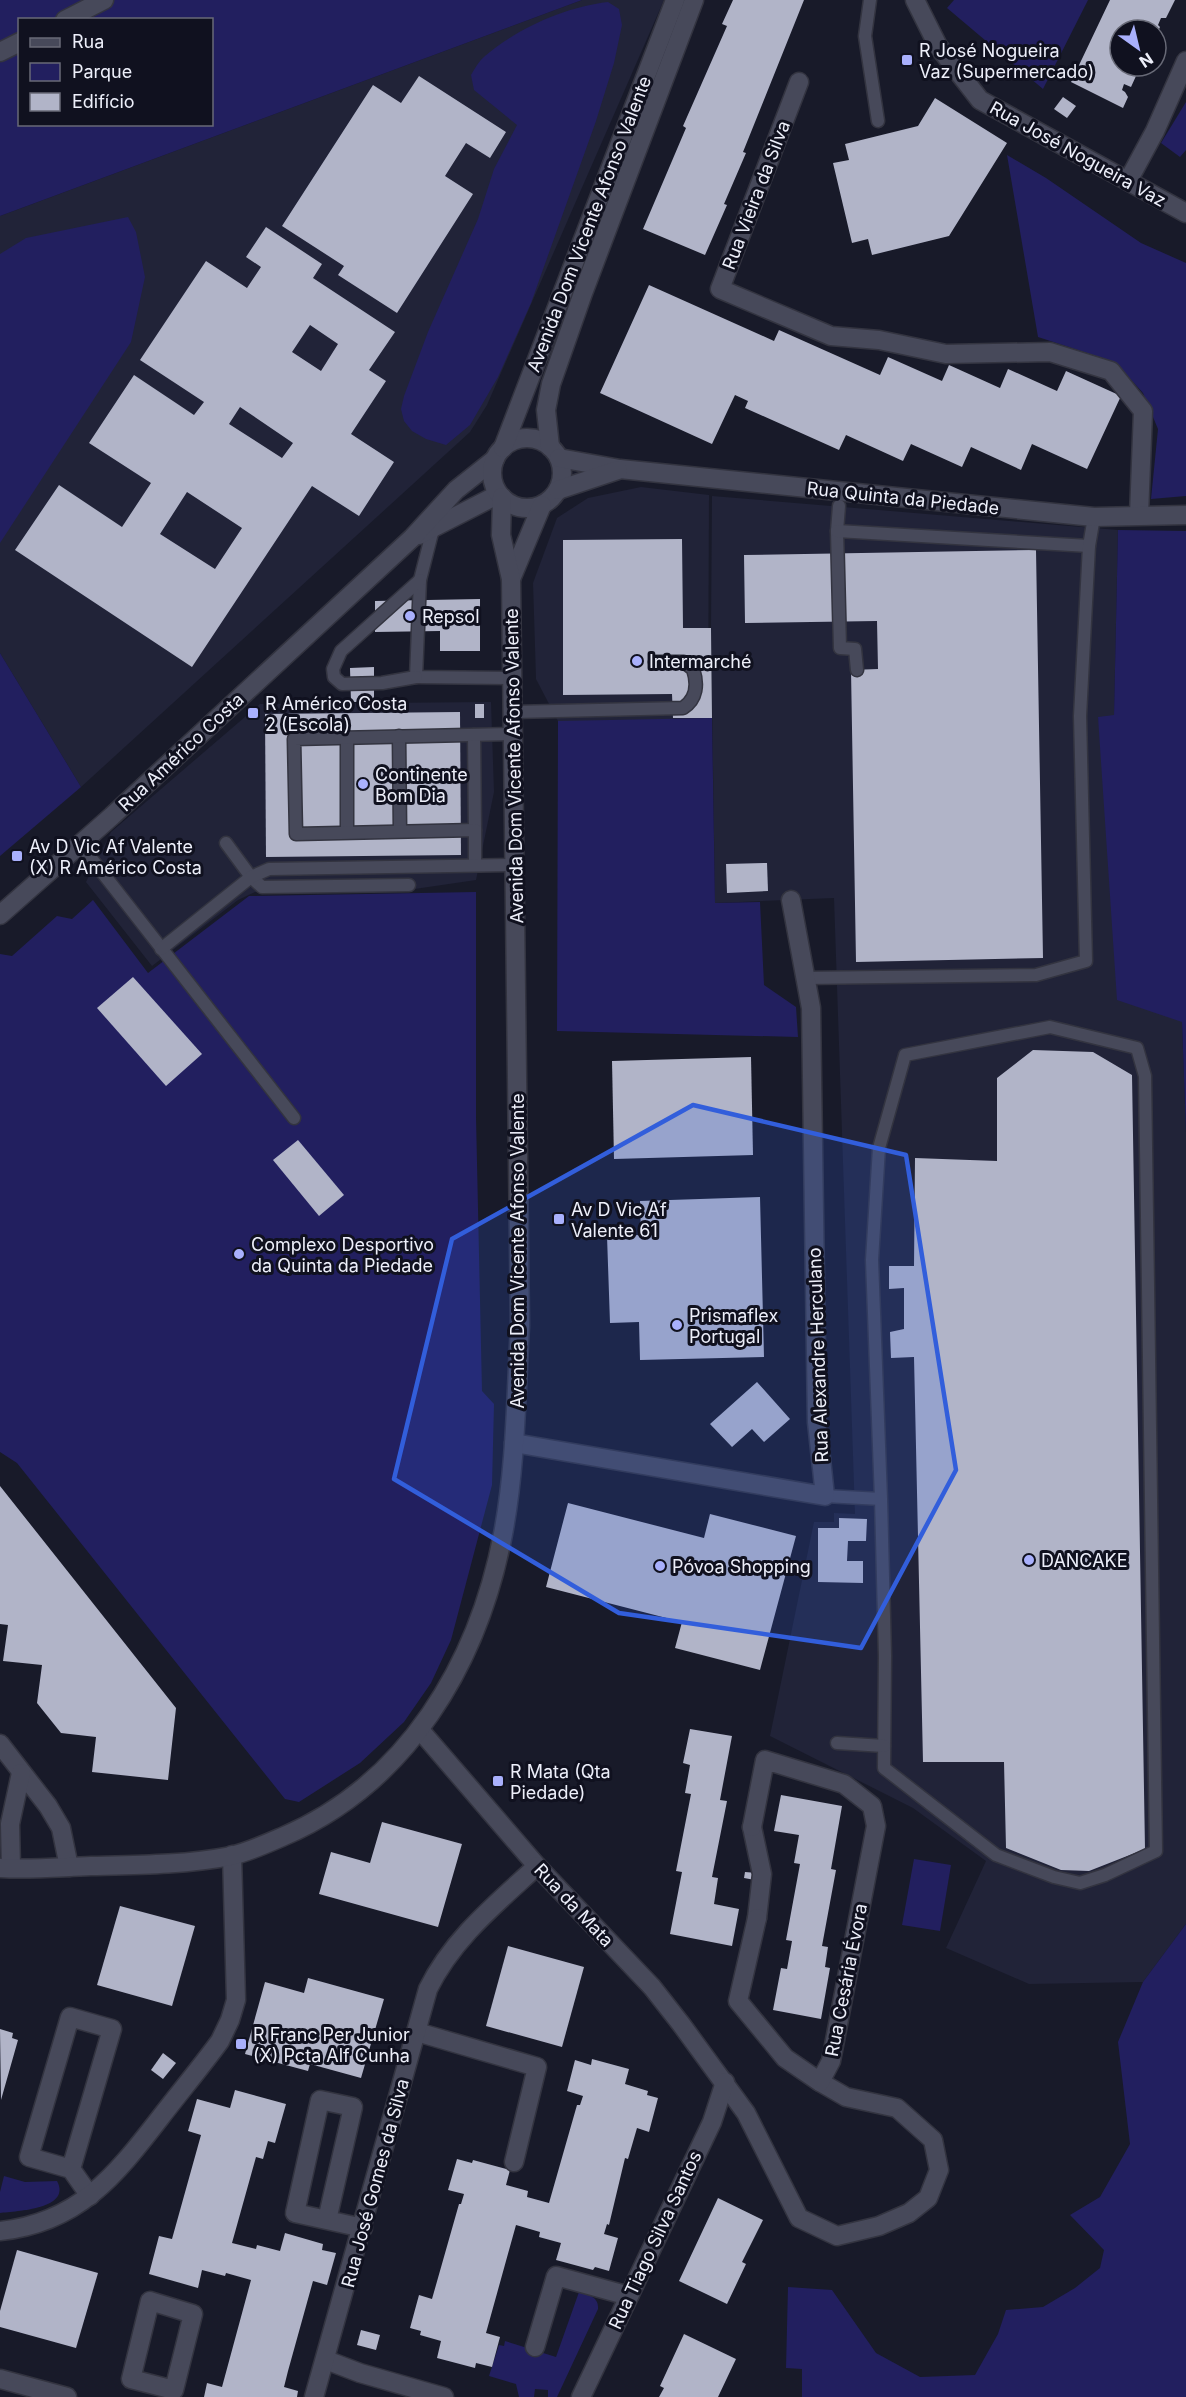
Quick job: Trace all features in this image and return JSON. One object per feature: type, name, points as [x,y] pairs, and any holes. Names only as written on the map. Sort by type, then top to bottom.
[{"type":"street","points":[[69,18],[104,0]]},
{"type":"street","name":"Avenida Dom Vicente Afonso Valente","points":[[499,453],[675,0]]},
{"type":"street","name":"Avenida Dom Vicente Afonso Valente","points":[[554,453],[546,410],[551,384],[582,293],[694,0]]},
{"type":"street","name":"Rua José Nogueira Vaz","points":[[915,0],[938,46],[980,100],[1186,213]]},
{"type":"street","points":[[0,52],[18,43]]},
{"type":"street","points":[[1128,181],[1155,131],[1186,61]]},
{"type":"street","name":"Rua Vieira da Silva","points":[[799,82],[720,289],[831,336],[879,340],[946,354],[1050,352],[1111,371],[1143,411],[1139,515]]},
{"type":"street","points":[[412,538],[456,490],[499,453],[521,439],[532,438],[554,453],[562,469],[558,490]]},
{"type":"street","points":[[499,453],[492,477],[500,495],[520,507],[531,508],[542,505],[558,490],[620,469]]},
{"type":"street","name":"Rua Quinta da Piedade","points":[[554,453],[620,469],[1094,517],[1186,515]]},
{"type":"street","points":[[412,538],[500,495]]},
{"type":"street","name":"Avenida Dom Vicente Afonso Valente","points":[[5,1868],[139,1865],[232,1856],[302,1829],[335,1810],[381,1774],[420,1730],[454,1676],[481,1617],[503,1534],[514,1443],[520,1326],[511,579],[501,535],[500,495]]},
{"type":"street","name":"Avenida Dom Vicente Afonso Valente","points":[[511,579],[542,505]]},
{"type":"street","name":"Rua Américo Costa","points":[[0,915],[412,538]]},
{"type":"street","name":"Rua Alexandre Herculano","points":[[791,900],[811,1008],[817,1422],[825,1496]]},
{"type":"street","points":[[514,1443],[825,1496]]},
{"type":"street","name":"Rua da Mata","points":[[420,1730],[537,1866],[652,1987],[746,2113],[799,2218],[837,2236],[879,2226],[909,2213],[928,2198],[939,2170],[933,2139],[897,2108],[846,2097],[820,2082]]},
{"type":"street","points":[[0,1744],[48,1806],[61,1828],[69,1867]]},
{"type":"street","name":"Rua Cesária Évora","points":[[765,1760],[844,1784],[872,1806],[876,1826],[831,2061],[820,2082],[785,2058],[738,2001],[757,1918],[762,1874],[752,1827],[765,1760]]},
{"type":"street","points":[[5,1868],[10,1824],[21,1773]]},
{"type":"street","points":[[0,2231],[32,2226],[53,2219],[90,2196],[124,2164],[215,2048],[230,2020],[236,2000],[232,1856]]},
{"type":"street","name":"Rua José Gomes da Silva","points":[[314,2397],[428,1989],[438,1968],[473,1926],[537,1866]]},
{"type":"street","points":[[71,2169],[112,2029],[70,2017],[29,2157],[71,2169],[90,2196]]},
{"type":"street","points":[[417,2032],[537,2067],[514,2162]]},
{"type":"street","name":"Rua Tiago Silva Santos","points":[[581,2397],[712,2122],[725,2082]]},
{"type":"street","points":[[327,2220],[353,2107],[320,2100],[295,2213],[363,2228]]},
{"type":"street","points":[[535,2348],[556,2276],[629,2296]]},
{"type":"street","points":[[150,2301],[194,2314],[174,2390],[148,2391],[131,2379],[150,2301]]},
{"type":"street","points":[[326,2360],[360,2373],[444,2397]]},
{"type":"street","points":[[0,2379],[67,2397]]},
{"type":"lane","points":[[870,0],[865,36],[878,121]]},
{"type":"lane","points":[[839,506],[837,531],[840,648],[855,649],[857,670]]},
{"type":"lane","points":[[804,978],[1036,975],[1086,961],[1080,716],[1089,546],[1094,517]]},
{"type":"lane","points":[[416,677],[420,580],[433,529]]},
{"type":"lane","points":[[837,531],[1089,546]]},
{"type":"lane","points":[[420,580],[341,651],[333,669],[334,677],[342,684],[382,683],[416,677],[513,678]]},
{"type":"lane","points":[[514,712],[683,708],[691,703],[696,691],[693,669],[684,662],[655,662]]},
{"type":"lane","points":[[475,830],[296,834],[294,739],[514,734]]},
{"type":"lane","points":[[474,735],[476,865]]},
{"type":"lane","points":[[399,736],[400,831]]},
{"type":"lane","points":[[347,737],[347,832]]},
{"type":"lane","points":[[226,843],[251,877],[262,887],[409,885]]},
{"type":"lane","points":[[80,844],[294,1118]]},
{"type":"lane","points":[[161,949],[251,877],[268,869],[515,865]]},
{"type":"lane","points":[[1050,1027],[1137,1048],[1145,1076],[1156,1851],[1105,1875],[1080,1883],[1054,1877],[996,1855],[884,1768],[885,1656],[881,1499],[872,1260],[879,1148],[905,1055],[1050,1027]]},
{"type":"lane","points":[[825,1496],[881,1499]]},
{"type":"lane","points":[[837,1743],[884,1746]]},
{"type":"highlighted area","points":[[693,1105],[906,1155],[956,1470],[861,1648],[619,1613],[394,1479],[452,1239]]},
{"type":"shaded area","points":[[582,0],[664,0],[487,405],[470,432],[81,787],[0,653],[0,216]]},
{"type":"shaded area","points":[[641,487],[709,495],[708,721],[558,721],[536,679],[533,583],[557,518],[588,498]]},
{"type":"shaded area","points":[[712,496],[1118,530],[1114,716],[1098,718],[1182,1022],[1186,1132],[1186,1924],[1143,1982],[1029,1984],[946,1948],[986,1861],[913,1808],[770,1736],[814,1522],[834,1522],[834,1513],[855,1514],[834,898],[715,903],[711,628]]},
{"type":"shaded area","points":[[491,702],[494,792],[476,880],[394,892],[255,892],[238,900],[152,966],[86,882],[111,832],[260,704]]},
{"type":"green space","points":[[0,0],[582,0],[0,216]]},
{"type":"green space","points":[[954,0],[1088,0],[1043,89],[947,8]]},
{"type":"green space","points":[[608,2],[619,9],[622,25],[614,63],[596,121],[531,303],[498,377],[470,425],[446,445],[426,439],[412,431],[404,421],[401,409],[404,396],[428,332],[478,219],[494,169],[517,125],[474,90],[471,75],[485,56],[527,28],[559,14]]},
{"type":"green space","points":[[1186,102],[1186,150],[1180,157],[1161,143]]},
{"type":"green space","points":[[1007,155],[1046,178],[1141,243],[1186,263],[1186,496],[1151,499],[1158,429],[1143,393],[1115,362],[1038,337]]},
{"type":"green space","points":[[128,217],[136,232],[145,277],[131,342],[0,543],[0,254],[26,238]]},
{"type":"green space","points":[[1118,530],[1186,531],[1186,1132],[1182,1022],[1117,1000],[1098,717],[1114,715]]},
{"type":"green space","points":[[0,653],[81,787],[0,856]]},
{"type":"green space","points":[[712,718],[715,903],[760,902],[764,985],[796,1007],[798,1037],[557,1031],[558,721]]},
{"type":"green space","name":"Complexo Desportivo da Quinta da Piedade","points":[[476,892],[476,1117],[482,1391],[494,1404],[492,1485],[451,1640],[431,1683],[404,1722],[360,1763],[299,1802],[285,1799],[17,1463],[0,1452],[0,954],[12,956],[57,916],[72,919],[93,900],[148,973],[249,896]]},
{"type":"green space","points":[[914,1859],[951,1865],[940,1931],[902,1925]]},
{"type":"green space","points":[[1186,1924],[1186,2397],[802,2397],[802,2369],[786,2368],[788,2287],[832,2290],[876,2353],[920,2377],[975,2375],[998,2334],[1006,2310],[1043,2307],[1075,2288],[1100,2268],[1104,2250],[1070,2215],[1100,2197],[1130,2144],[1118,2042],[1143,1982]]},
{"type":"green space","points":[[4,2176],[25,2182],[57,2181],[60,2190],[57,2198],[40,2207],[0,2213],[0,2192]]},
{"type":"green space","points":[[579,2292],[595,2299],[598,2309],[557,2397],[548,2397],[548,2390],[535,2389],[534,2397],[519,2397],[516,2384],[489,2376],[499,2345],[504,2346],[505,2341],[556,2357]]},
{"type":"building","points":[[733,0],[804,0],[743,152],[746,153],[724,204],[727,205],[705,255],[643,229],[686,128],[683,126],[727,26],[722,24]]},
{"type":"building","points":[[1110,0],[1175,0],[1166,18],[1108,18],[1108,78],[1135,78],[1131,87],[1124,84],[1122,90],[1128,97],[1123,108],[1071,82]]},
{"type":"building","points":[[419,76],[506,132],[490,158],[466,143],[445,176],[473,194],[397,313],[338,275],[344,266],[282,226],[373,85],[401,103]]},
{"type":"building","points":[[1063,97],[1076,106],[1067,118],[1054,109]]},
{"type":"building","points":[[935,98],[1007,143],[949,236],[872,255],[868,239],[852,243],[833,163],[849,160],[845,144],[918,126]]},
{"type":"building","points":[[266,227],[322,264],[313,278],[395,332],[369,370],[386,381],[351,434],[394,462],[359,516],[312,486],[192,667],[15,550],[59,485],[122,527],[151,483],[89,443],[134,375],[194,415],[204,402],[140,360],[206,261],[247,288],[261,267],[246,257]],"holes":[[[310,325],[338,344],[321,371],[292,352]],[[240,407],[293,443],[282,458],[229,424]],[[187,492],[242,528],[215,569],[160,534]]]},
{"type":"building","points":[[649,285],[774,341],[779,330],[880,375],[888,357],[942,381],[949,365],[1000,388],[1008,369],[1057,391],[1066,371],[1121,396],[1087,469],[1032,444],[1021,470],[971,447],[962,467],[911,444],[903,461],[846,435],[839,450],[745,408],[748,401],[735,395],[712,444],[600,393]]},
{"type":"building","name":"Intermarché","points":[[682,539],[683,628],[711,628],[712,718],[673,718],[672,694],[563,695],[563,540]]},
{"type":"building","points":[[1036,550],[1043,958],[856,962],[851,670],[878,669],[877,621],[745,623],[744,555]]},
{"type":"building","points":[[480,599],[480,651],[440,651],[440,631],[375,632],[375,601]]},
{"type":"building","points":[[374,667],[374,702],[351,702],[350,668]]},
{"type":"building","points":[[475,704],[484,704],[484,718],[475,718]]},
{"type":"building","name":"Continente Bom Dia","points":[[460,712],[461,855],[266,857],[265,714]]},
{"type":"building","points":[[767,863],[768,891],[727,893],[726,864]]},
{"type":"building","points":[[133,977],[202,1054],[166,1086],[97,1008]]},
{"type":"building","name":"DANCAKE","points":[[1033,1050],[1093,1052],[1132,1075],[1145,1849],[1089,1871],[1061,1870],[1006,1848],[1004,1762],[923,1762],[914,1357],[891,1358],[890,1332],[904,1329],[904,1288],[889,1289],[889,1266],[914,1266],[915,1158],[997,1161],[997,1078]]},
{"type":"building","points":[[751,1057],[753,1155],[614,1159],[612,1061]]},
{"type":"building","points":[[298,1140],[344,1195],[319,1216],[273,1160]]},
{"type":"building","points":[[760,1197],[764,1357],[640,1360],[639,1322],[610,1323],[607,1236],[641,1235],[640,1201]]},
{"type":"building","points":[[757,1382],[790,1419],[764,1442],[752,1429],[732,1447],[710,1424]]},
{"type":"building","points":[[0,1486],[176,1708],[168,1780],[92,1772],[96,1737],[61,1733],[37,1703],[42,1665],[3,1661],[8,1625],[0,1624]]},
{"type":"building","points":[[568,1503],[704,1538],[710,1514],[796,1536],[760,1670],[675,1648],[682,1622],[546,1587]]},
{"type":"building","points":[[839,1518],[867,1519],[866,1541],[848,1541],[847,1561],[863,1561],[863,1583],[818,1582],[818,1528],[839,1528]]},
{"type":"building","points":[[690,1729],[732,1736],[720,1800],[727,1801],[712,1877],[718,1878],[714,1904],[739,1909],[732,1946],[670,1934],[682,1872],[676,1871],[691,1794],[685,1793],[690,1765],[683,1763]]},
{"type":"building","points":[[781,1795],[842,1806],[831,1869],[836,1870],[822,1946],[828,1947],[825,1967],[830,1968],[821,2019],[773,2010],[781,1968],[787,1969],[792,1941],[786,1940],[800,1864],[794,1863],[799,1835],[774,1831]]},
{"type":"building","points":[[382,1822],[462,1844],[438,1927],[319,1894],[331,1852],[370,1863]]},
{"type":"building","points":[[745,1872],[757,1873],[755,1880],[744,1878]]},
{"type":"building","points":[[120,1906],[195,1926],[172,2006],[97,1985]]},
{"type":"building","points":[[508,1946],[584,1967],[562,2047],[486,2026]]},
{"type":"building","points":[[308,1978],[384,1999],[361,2078],[310,2064],[308,2071],[245,2054],[265,1982],[304,1993]]},
{"type":"building","points":[[0,2029],[13,2033],[12,2038],[18,2040],[1,2100]]},
{"type":"building","points":[[163,2053],[176,2063],[163,2079],[151,2070]]},
{"type":"building","points":[[592,2059],[629,2069],[625,2084],[648,2091],[647,2095],[658,2098],[649,2132],[637,2128],[628,2159],[625,2158],[609,2225],[607,2224],[604,2234],[618,2238],[609,2271],[595,2267],[593,2270],[556,2260],[561,2243],[539,2237],[540,2232],[516,2225],[486,2333],[500,2337],[492,2367],[476,2363],[475,2368],[437,2358],[441,2341],[420,2335],[421,2331],[410,2328],[419,2295],[432,2299],[459,2204],[464,2194],[448,2190],[457,2159],[472,2163],[473,2160],[510,2170],[506,2185],[528,2191],[527,2197],[549,2203],[577,2105],[580,2105],[583,2096],[567,2091],[575,2060],[591,2065]]},
{"type":"building","points":[[235,2090],[286,2104],[275,2143],[268,2141],[263,2159],[256,2157],[232,2243],[256,2249],[257,2245],[280,2251],[285,2233],[323,2244],[322,2250],[336,2253],[327,2285],[313,2281],[288,2371],[284,2387],[298,2391],[297,2397],[204,2397],[207,2383],[222,2387],[251,2280],[226,2273],[225,2276],[202,2270],[198,2288],[149,2274],[159,2236],[172,2239],[201,2135],[188,2131],[197,2099],[230,2108]]},
{"type":"building","points":[[718,2198],[763,2220],[742,2262],[746,2264],[727,2304],[679,2281]]},
{"type":"building","points":[[17,2250],[98,2273],[76,2348],[0,2327],[0,2311]]},
{"type":"building","points":[[361,2330],[380,2335],[376,2350],[357,2345]]},
{"type":"building","points":[[684,2334],[736,2359],[718,2397],[659,2397],[664,2388],[660,2386]]},
{"type":"place","name":"R José Nogueira Vaz (Supermercado)","points":[[907,60]]},
{"type":"place","name":"Repsol","points":[[410,616]]},
{"type":"place","name":"Intermarché","points":[[637,661]]},
{"type":"place","name":"R Américo Costa 2 (Escola)","points":[[253,713]]},
{"type":"place","name":"Continente Bom Dia","points":[[363,784]]},
{"type":"place","name":"Av D Vic Af Valente (X) R Américo Costa","points":[[17,856]]},
{"type":"place","name":"Av D Vic Af Valente 61","points":[[559,1219]]},
{"type":"place","name":"Complexo Desportivo da Quinta da Piedade","points":[[239,1254]]},
{"type":"place","name":"Prismaflex Portugal","points":[[677,1325]]},
{"type":"place","name":"DANCAKE","points":[[1029,1560]]},
{"type":"place","name":"Póvoa Shopping","points":[[660,1566]]},
{"type":"place","name":"R Mata (Qta Piedade)","points":[[498,1781]]},
{"type":"place","name":"R Franc Per Junior (X) Pcta Alf Cunha","points":[[241,2044]]}]
